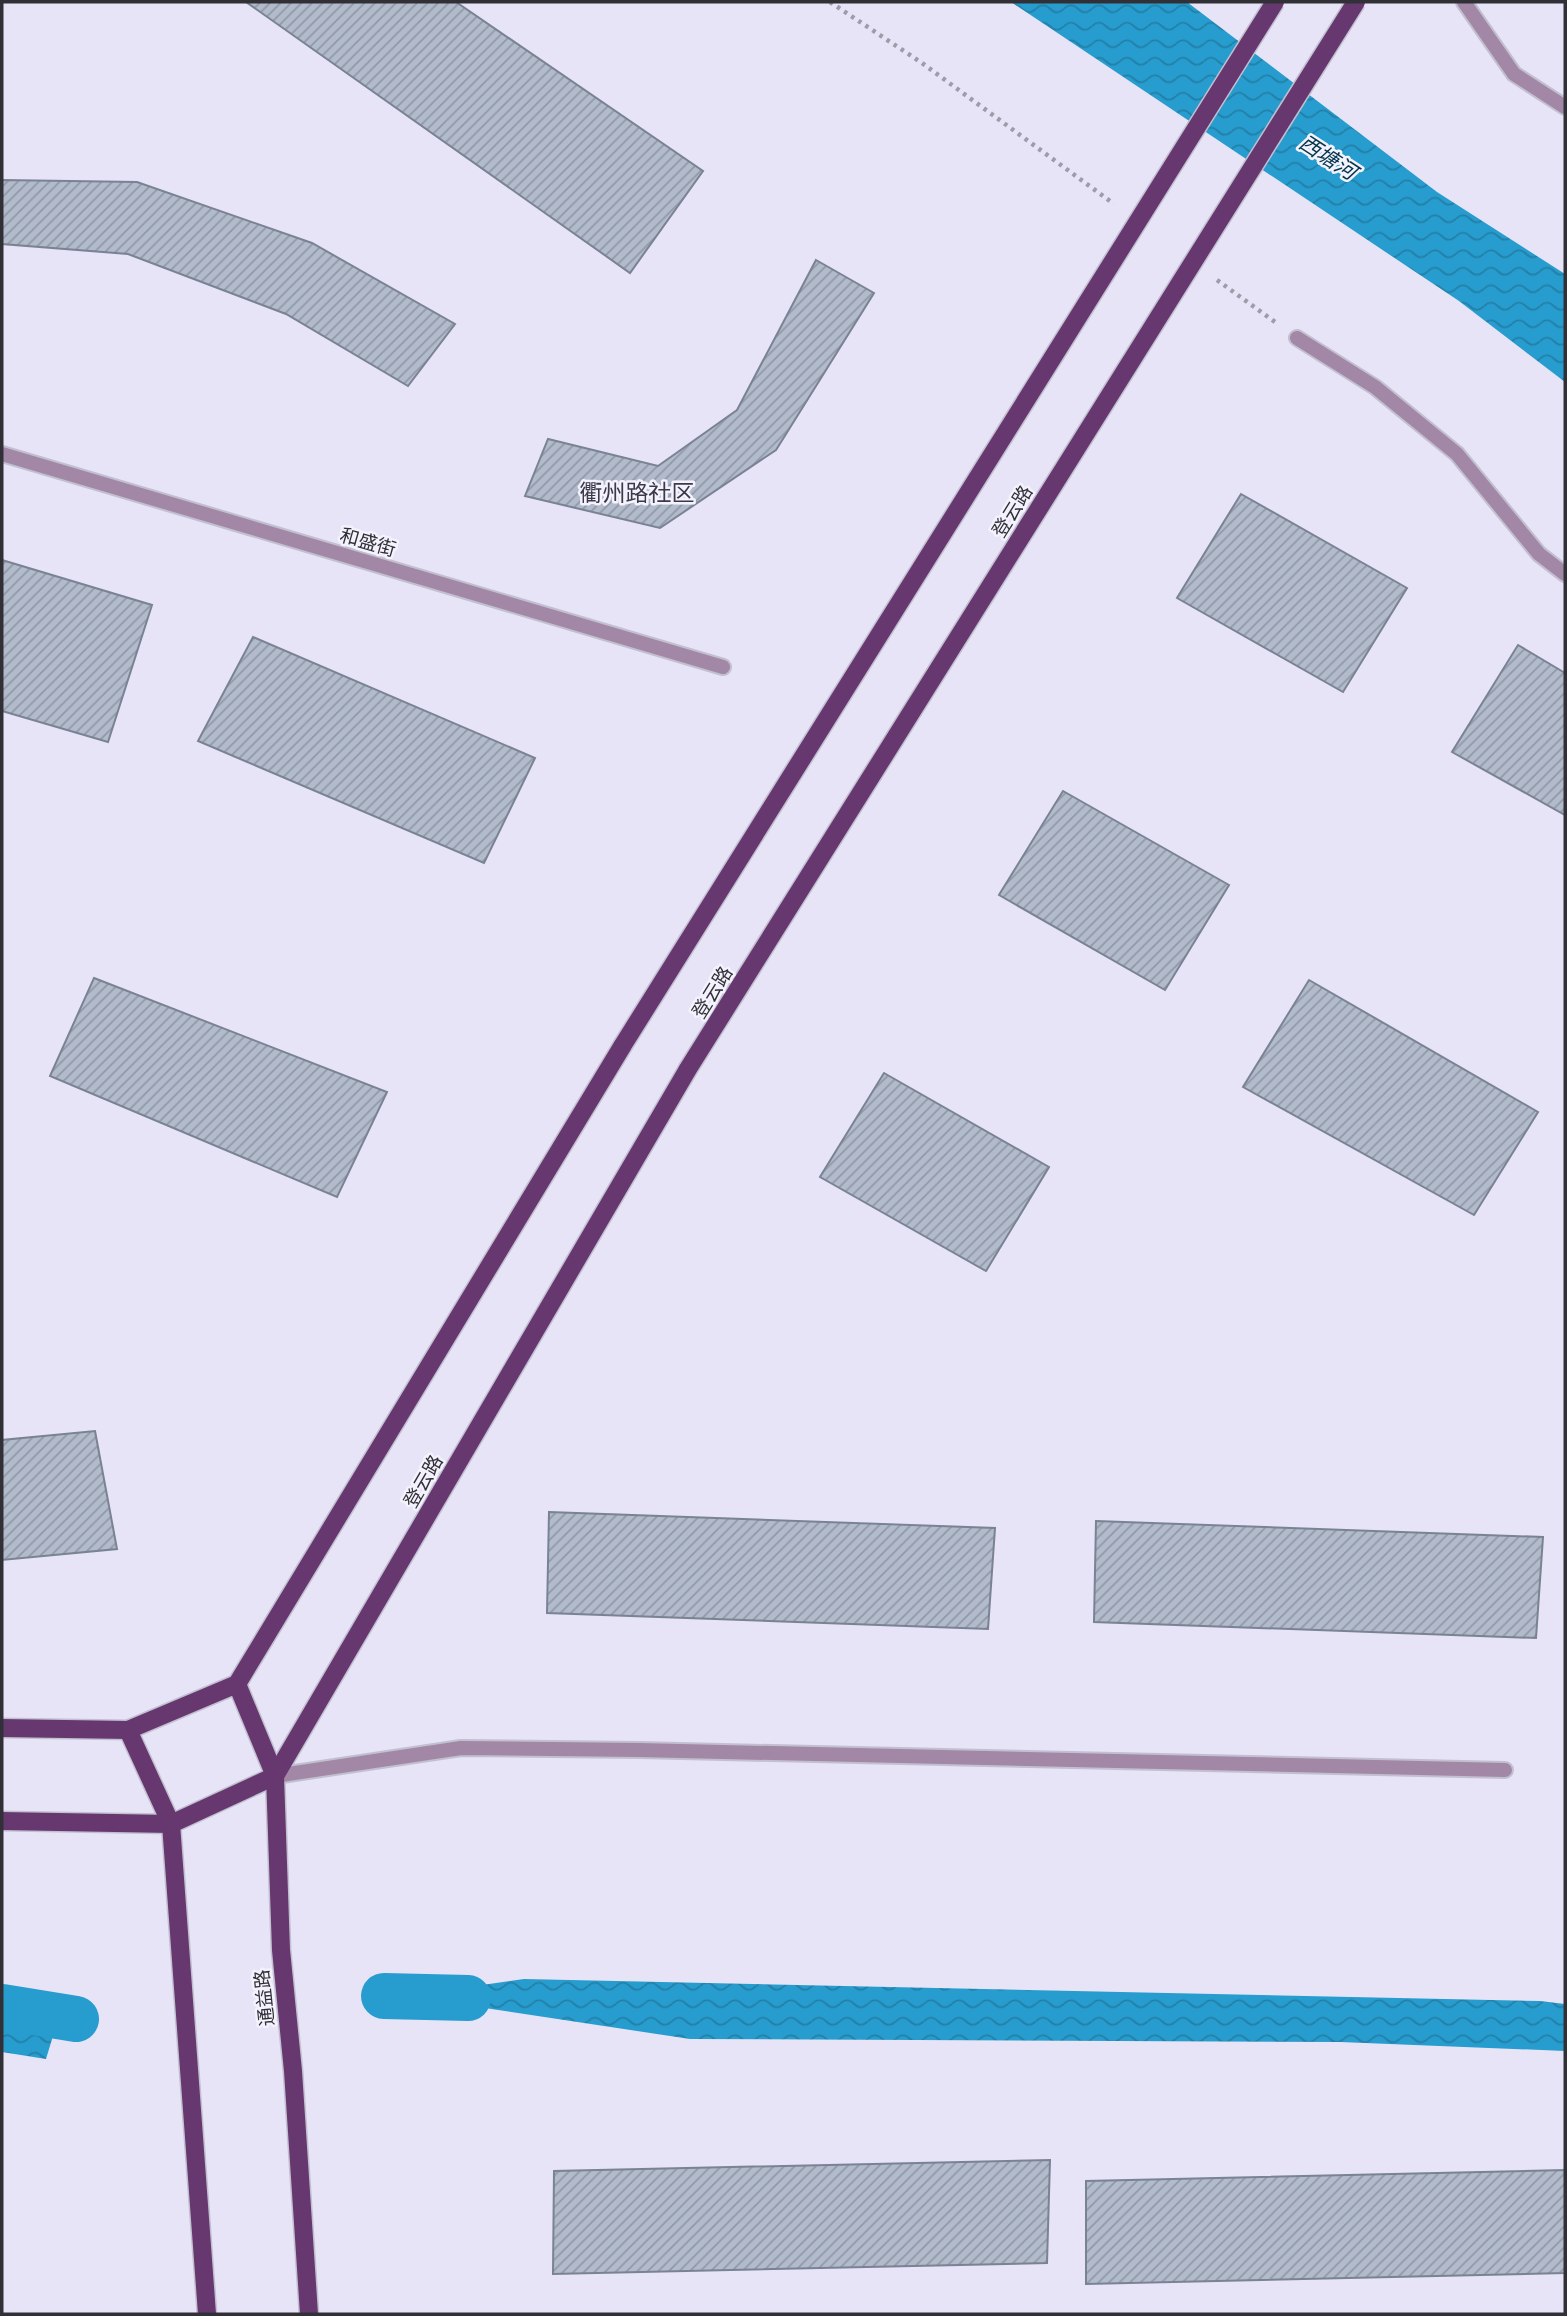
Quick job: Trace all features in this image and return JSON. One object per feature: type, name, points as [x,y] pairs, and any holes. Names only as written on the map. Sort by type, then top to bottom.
[{"type":"main road","points":[[2,1728],[128,1730],[237,1684],[623,1045],[1275,2]]},
{"type":"main road","name":"登云路","points":[[275,1776],[688,1069],[1356,2]]},
{"type":"main road","name":"通益路","points":[[237,1684],[275,1776],[281,1950],[293,2071],[309,2314]]},
{"type":"main road","points":[[128,1730],[171,1824],[207,2314]]},
{"type":"main road","points":[[2,1821],[171,1824],[275,1776]]},
{"type":"street","points":[[1464,2],[1514,74],[1565,107]]},
{"type":"street","points":[[1297,338],[1374,387],[1457,454],[1539,554],[1565,574]]},
{"type":"street","name":"和盛街","points":[[2,454],[723,667]]},
{"type":"street","points":[[275,1776],[461,1748],[1505,1770]]},
{"type":"path","points":[[830,2],[922,63],[1118,207]]},
{"type":"path","points":[[1208,272],[1297,338]]},
{"type":"water","name":"西塘河","points":[[1011,2],[1187,2],[1437,192],[1565,274],[1565,382],[1459,301]]},
{"type":"water","points":[[524,1979],[1540,2001],[1565,2004],[1565,2051],[1340,2042],[690,2039],[405,1996]]},
{"type":"water","points":[[2,1991],[47,1999],[59,2016],[46,2059],[2,2052]]},
{"type":"building","points":[[246,2],[456,2],[703,171],[630,273]]},
{"type":"building","points":[[2,180],[137,182],[312,243],[455,324],[408,386],[286,314],[128,254],[2,244]]},
{"type":"building","points":[[816,260],[874,293],[776,450],[660,528],[525,496],[548,439],[658,466],[737,410]]},
{"type":"building","points":[[1241,494],[1407,588],[1343,692],[1177,598]]},
{"type":"building","points":[[2,560],[152,605],[108,742],[2,711]]},
{"type":"building","points":[[253,637],[535,758],[484,863],[198,741]]},
{"type":"building","points":[[1518,645],[1565,673],[1565,815],[1452,752]]},
{"type":"building","points":[[1063,791],[1229,885],[1165,990],[999,895]]},
{"type":"building","points":[[94,978],[387,1092],[337,1197],[50,1076]]},
{"type":"building","points":[[1309,980],[1538,1112],[1474,1215],[1243,1087]]},
{"type":"building","points":[[884,1073],[1049,1167],[986,1271],[820,1177]]},
{"type":"building","points":[[95,1431],[117,1549],[2,1560],[2,1440]]},
{"type":"building","points":[[549,1512],[995,1528],[988,1629],[547,1613]]},
{"type":"building","points":[[1096,1521],[1543,1537],[1536,1638],[1094,1622]]},
{"type":"building","points":[[1050,2160],[1047,2263],[553,2274],[554,2171]]},
{"type":"building","points":[[1565,2170],[1565,2273],[1086,2284],[1086,2181]]},
{"type":"waterway","points":[[384,1996],[468,1998]]},
{"type":"waterway","points":[[2,2007],[76,2019]]},
{"type":"district","name":"衢州路社区","points":[[637,492]]}]
